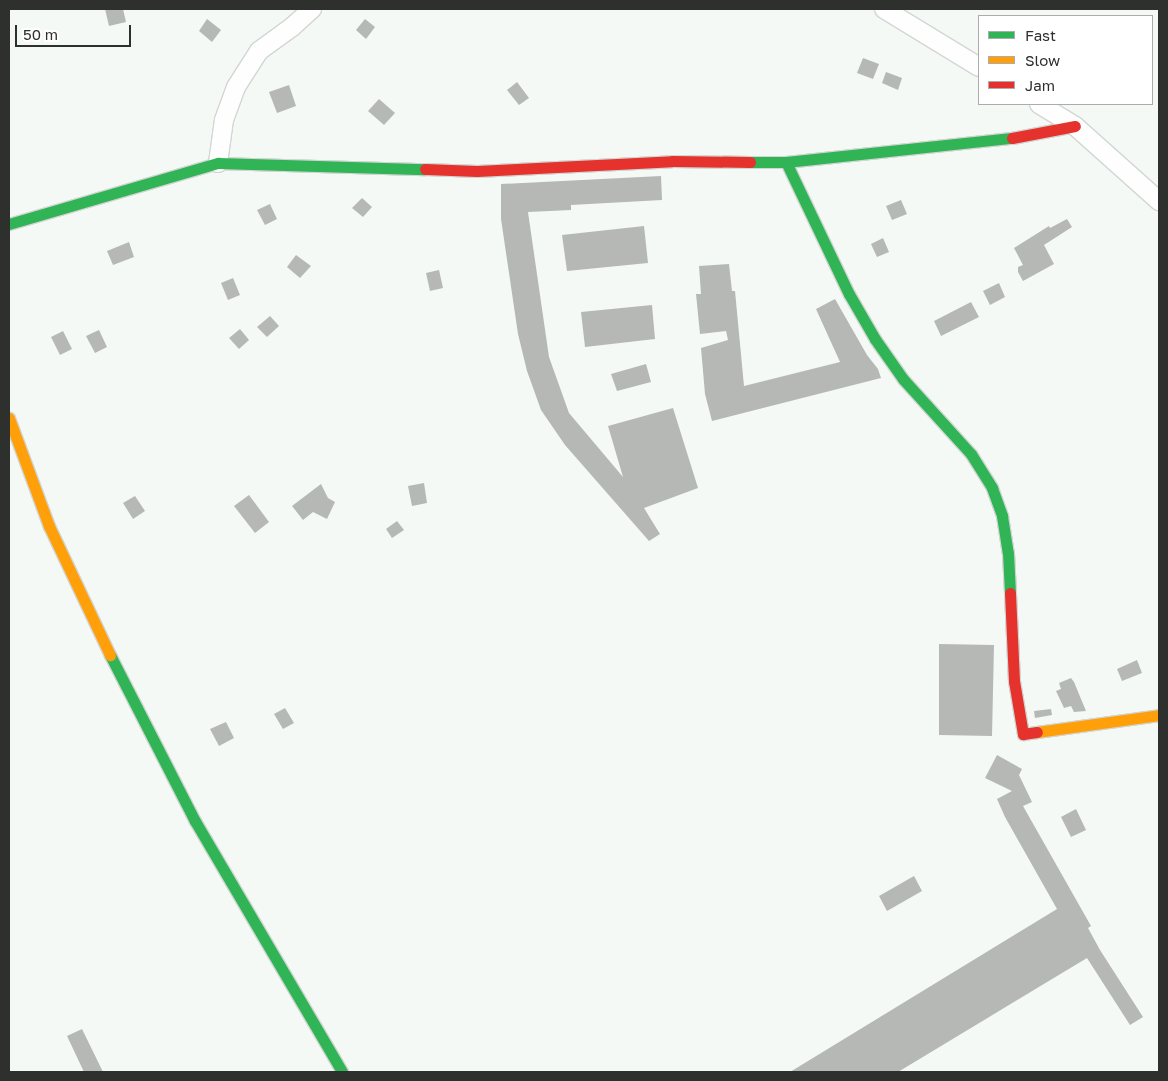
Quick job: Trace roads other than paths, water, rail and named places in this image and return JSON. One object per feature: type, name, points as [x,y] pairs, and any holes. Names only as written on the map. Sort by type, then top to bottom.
[{"type":"street","points":[[218,164],[224,120],[236,87],[259,51],[292,27],[312,9]]},
{"type":"street","points":[[884,9],[978,66]]},
{"type":"street","points":[[1041,105],[1075,126],[1159,201]]},
{"type":"street","points":[[9,224],[218,164],[476,171],[672,160],[786,162],[1006,139],[1075,126]]},
{"type":"street","points":[[786,162],[849,294],[875,339],[903,380],[971,454],[992,488],[1002,516],[1008,553],[1014,681],[1024,734],[1159,715]]},
{"type":"street","points":[[9,418],[49,526],[132,701],[194,821],[342,1072]]}]
